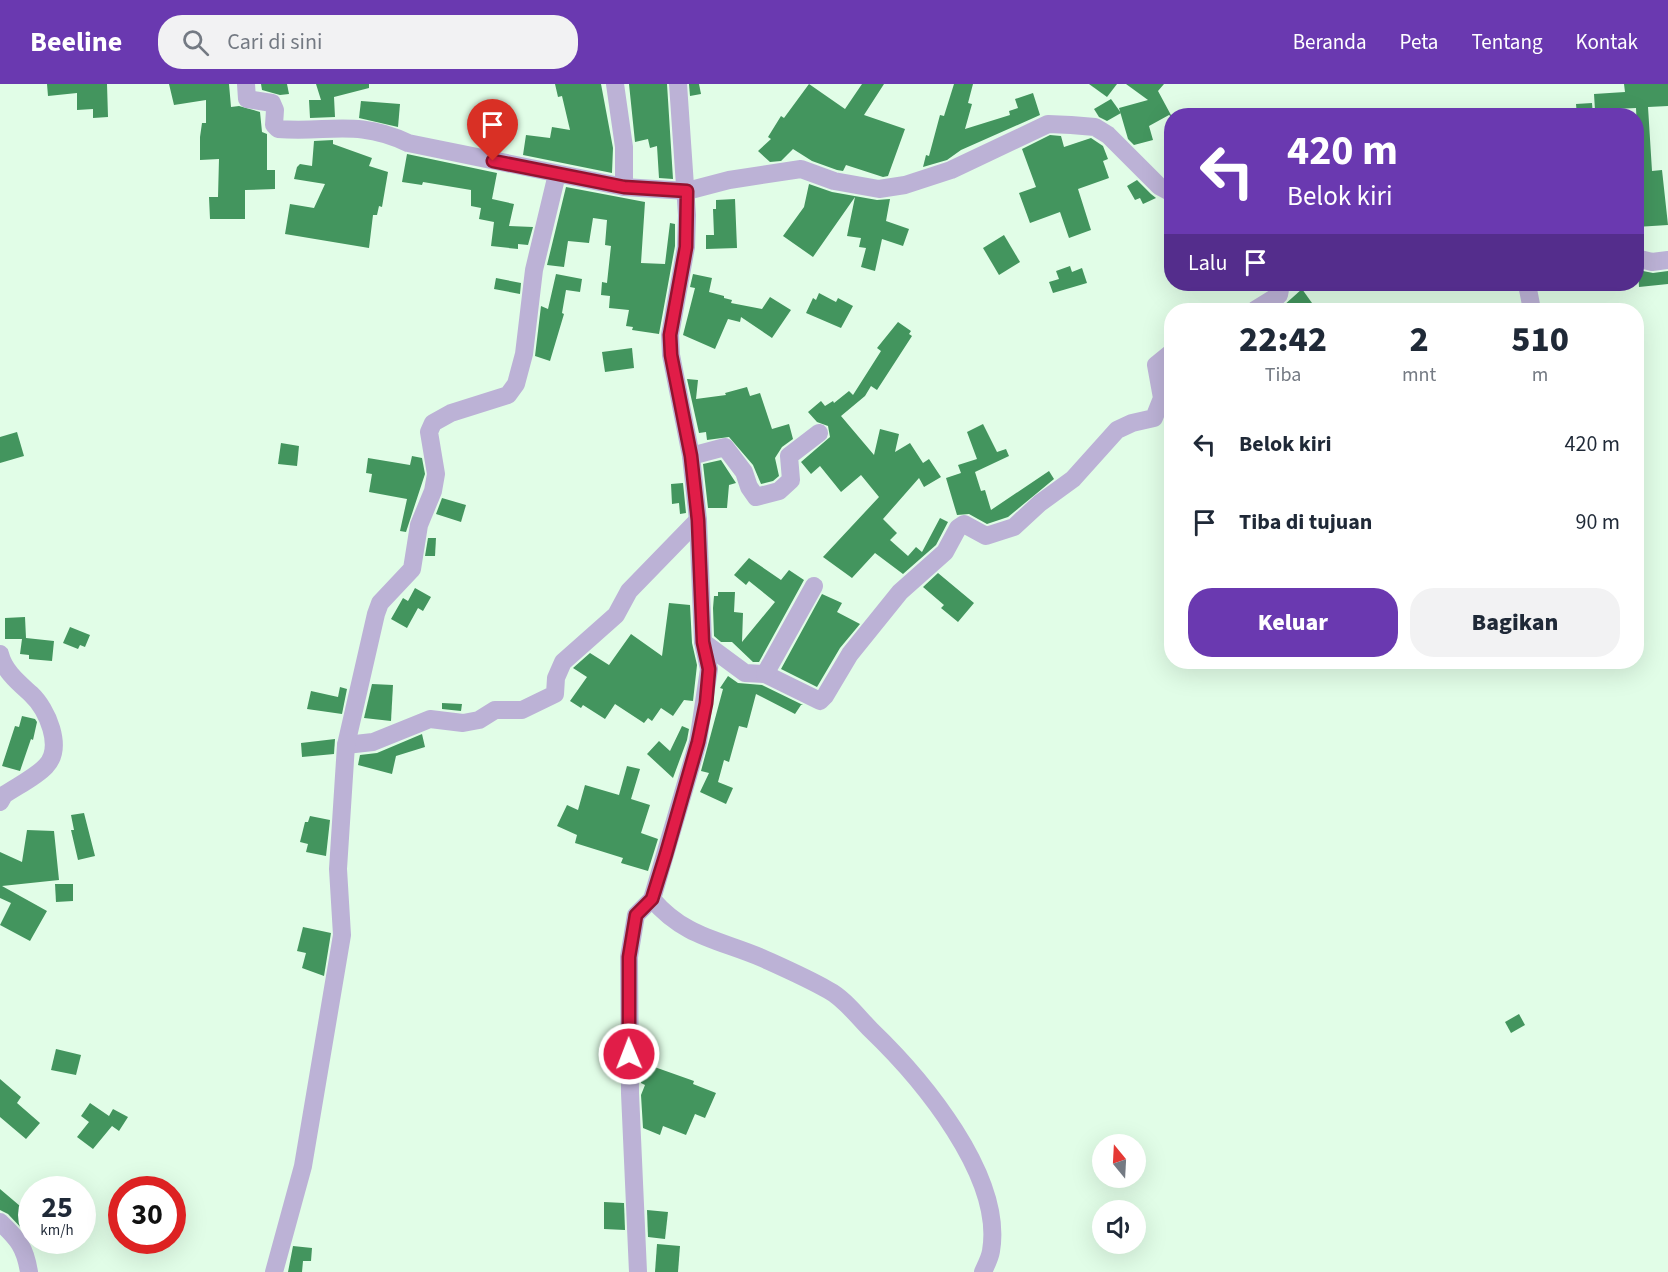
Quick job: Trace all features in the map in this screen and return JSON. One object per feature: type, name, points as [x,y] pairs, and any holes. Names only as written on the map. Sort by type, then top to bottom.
[{"type":"street","points":[[246,84],[247,99],[272,103],[274,125],[278,129],[360,127],[384,132],[408,143],[624,187],[687,191],[729,180],[801,169],[834,181],[879,189],[905,185],[951,170],[1048,124],[1095,127],[1121,146],[1164,189]]},
{"type":"street","points":[[615,84],[624,147],[624,187]]},
{"type":"street","points":[[638,1272],[630,1093],[629,957],[636,915],[652,899],[698,742],[706,703],[709,669],[703,642],[698,520],[691,456],[671,355],[670,335],[686,247],[687,191],[678,84]]},
{"type":"street","points":[[274,1272],[303,1166],[342,935],[338,869],[346,745],[380,603],[408,574],[416,556],[419,525],[433,491],[436,474],[429,432],[433,423],[451,413],[508,394],[520,372],[534,270],[557,174]]},
{"type":"street","points":[[1644,260],[1652,262],[1668,260]]},
{"type":"street","points":[[1266,303],[1279,295],[1280,291]]},
{"type":"street","points":[[703,642],[745,673],[765,674],[819,701],[825,696],[850,654],[900,592],[945,552],[958,528],[964,524],[986,536],[1014,527],[1040,502],[1073,478],[1117,430],[1132,423],[1154,418],[1162,398],[1156,366],[1164,359]]},
{"type":"street","points":[[691,456],[725,447],[744,472],[749,487],[756,497],[786,486],[791,480],[789,456],[819,433]]},
{"type":"street","points":[[346,745],[373,742],[430,719],[463,723],[479,720],[495,710],[522,710],[555,694],[556,678],[563,662],[574,649],[616,615],[629,591],[698,520]]},
{"type":"street","points":[[765,674],[814,586]]},
{"type":"street","points":[[0,654],[10,673],[38,700],[52,730],[53,751],[47,765],[4,795],[0,802]]},
{"type":"street","points":[[652,899],[668,918],[692,933],[762,958],[831,991],[902,1060],[940,1108],[976,1169],[987,1197],[992,1251],[983,1272]]},
{"type":"street","points":[[0,1222],[15,1236],[26,1252],[29,1272]]},
{"type":"building","points":[[47,84],[107,84],[108,117],[93,118],[93,109],[77,110],[77,93],[48,96]]},
{"type":"building","points":[[169,84],[229,84],[231,107],[239,106],[260,112],[262,132],[267,134],[267,170],[275,170],[275,189],[245,190],[245,219],[210,219],[209,197],[218,197],[219,159],[200,160],[202,123],[206,123],[206,100],[174,105]]},
{"type":"building","points":[[261,84],[287,84],[289,94],[280,95],[262,90]]},
{"type":"building","points":[[316,84],[369,84],[369,88],[334,97],[335,117],[310,118],[309,100],[321,100]]},
{"type":"building","points":[[555,84],[601,84],[613,148],[612,173],[523,155],[526,135],[550,138],[552,127],[570,130],[562,96],[558,97]]},
{"type":"building","points":[[629,84],[667,84],[673,179],[659,178],[657,146],[650,148],[648,139],[635,142]]},
{"type":"building","points":[[689,84],[699,84],[701,94],[690,96]]},
{"type":"building","points":[[809,84],[845,109],[862,84],[884,84],[864,115],[905,129],[888,176],[883,177],[846,165],[843,171],[837,170],[812,161],[793,149],[781,161],[770,162],[758,151],[771,139],[768,137],[781,116],[784,118]]},
{"type":"building","points":[[954,84],[973,84],[968,103],[972,104],[965,129],[1010,115],[1009,111],[1018,108],[1015,99],[1033,93],[1040,115],[961,150],[947,160],[923,167],[926,155],[929,156],[940,115],[944,116]]},
{"type":"building","points":[[1089,84],[1117,84],[1107,97]]},
{"type":"building","points":[[1126,84],[1164,84],[1158,91],[1167,108],[1164,108],[1164,118],[1149,126],[1153,140],[1134,145],[1128,139],[1119,108],[1148,100]]},
{"type":"building","points":[[1624,84],[1668,84],[1668,106],[1648,107],[1652,171],[1662,170],[1668,225],[1644,226],[1644,108],[1595,108],[1594,94],[1625,92]]},
{"type":"building","points":[[1111,99],[1121,113],[1107,121],[1099,117],[1094,109]]},
{"type":"building","points":[[361,101],[400,104],[398,127],[359,118]]},
{"type":"building","points":[[1592,103],[1592,108],[1576,108],[1576,104]]},
{"type":"building","points":[[1050,135],[1061,136],[1064,147],[1091,138],[1103,146],[1108,159],[1103,161],[1109,178],[1078,189],[1091,230],[1069,238],[1060,212],[1030,223],[1019,193],[1036,187],[1022,149]]},
{"type":"building","points":[[333,140],[333,144],[372,158],[369,166],[388,172],[382,207],[379,206],[377,215],[373,215],[369,248],[285,234],[290,204],[314,208],[325,184],[294,179],[297,167],[300,164],[312,166],[314,141]]},
{"type":"building","points":[[407,154],[497,173],[492,199],[514,204],[509,226],[533,227],[528,245],[518,244],[518,249],[491,246],[494,222],[479,219],[481,208],[471,206],[471,190],[423,182],[422,185],[402,182]]},
{"type":"building","points":[[1137,180],[1156,198],[1143,204],[1140,198],[1135,200],[1127,186]]},
{"type":"building","points":[[809,184],[832,192],[877,200],[890,199],[886,221],[909,229],[903,246],[882,239],[875,271],[861,267],[866,248],[859,247],[861,238],[847,236],[855,197],[813,257],[783,236],[804,207]]},
{"type":"building","points":[[566,187],[645,202],[641,263],[665,264],[670,223],[675,224],[675,246],[659,334],[632,330],[633,327],[626,326],[629,310],[609,308],[610,296],[601,295],[602,282],[607,283],[611,246],[605,245],[607,220],[593,218],[589,243],[568,241],[564,267],[547,265]]},
{"type":"building","points":[[735,199],[737,248],[706,249],[706,235],[714,235],[713,209],[716,209],[716,200]]},
{"type":"building","points":[[1004,235],[1020,262],[999,275],[983,248]]},
{"type":"building","points":[[1070,266],[1072,272],[1082,268],[1087,283],[1053,293],[1049,282],[1059,279],[1056,271]]},
{"type":"building","points":[[1644,271],[1653,273],[1668,271],[1668,284],[1644,286]]},
{"type":"building","points":[[556,274],[582,279],[580,292],[566,290],[562,313],[564,314],[550,361],[535,356],[541,306],[548,309]]},
{"type":"building","points":[[693,274],[712,278],[709,292],[732,300],[731,303],[762,309],[770,297],[791,310],[772,338],[741,317],[740,322],[728,319],[715,349],[683,335],[695,288],[690,287]]},
{"type":"building","points":[[496,278],[521,283],[520,294],[494,289]]},
{"type":"building","points":[[1300,291],[1303,291],[1312,303],[1286,303]]},
{"type":"building","points":[[819,293],[836,302],[838,298],[853,306],[841,328],[806,313],[813,298],[816,300]]},
{"type":"building","points":[[898,322],[911,331],[909,334],[912,336],[877,390],[871,386],[865,396],[841,416],[874,455],[880,429],[899,434],[895,452],[910,443],[923,463],[929,459],[941,477],[924,487],[919,478],[883,519],[897,533],[890,540],[908,556],[916,547],[922,552],[940,518],[948,522],[936,545],[903,574],[875,553],[852,578],[823,557],[879,497],[861,475],[841,492],[820,466],[811,474],[801,462],[830,437],[828,426],[817,422],[808,412],[821,401],[825,406],[833,401],[834,403],[849,391],[853,395],[881,351],[877,348]]},
{"type":"building","points":[[632,348],[634,368],[605,372],[602,352]]},
{"type":"building","points":[[687,379],[698,380],[696,399],[726,395],[725,393],[747,387],[750,396],[760,393],[772,429],[789,424],[793,439],[782,447],[775,458],[779,476],[773,481],[761,484],[753,465],[729,437],[707,440],[706,432],[699,433]]},
{"type":"building","points":[[983,424],[997,452],[1006,449],[1009,456],[975,472],[981,491],[985,490],[991,510],[1049,471],[1054,479],[1008,517],[987,524],[969,514],[957,515],[946,478],[961,473],[958,465],[977,459],[967,432]]},
{"type":"building","points":[[17,432],[24,456],[0,463],[0,437]]},
{"type":"building","points":[[281,443],[299,446],[297,466],[278,464]]},
{"type":"building","points":[[412,456],[422,458],[425,474],[406,532],[400,531],[407,499],[369,492],[372,474],[366,473],[368,458],[410,465]]},
{"type":"building","points":[[721,460],[736,483],[729,485],[727,508],[708,508],[703,464]]},
{"type":"building","points":[[683,483],[686,513],[680,514],[679,503],[672,504],[671,484]]},
{"type":"building","points":[[442,498],[466,505],[461,522],[436,514]]},
{"type":"building","points":[[428,538],[436,538],[435,556],[425,556]]},
{"type":"building","points":[[749,558],[781,580],[789,570],[804,580],[759,662],[753,662],[732,642],[721,642],[714,636],[714,596],[718,596],[718,592],[735,592],[734,612],[743,613],[742,642],[775,602],[749,581],[746,585],[734,575]]},
{"type":"building","points":[[938,573],[974,603],[958,622],[941,608],[944,605],[923,587]]},
{"type":"building","points":[[415,588],[431,597],[423,611],[418,608],[407,628],[391,619],[403,598],[408,601]]},
{"type":"building","points":[[822,594],[842,603],[837,612],[860,624],[840,648],[817,687],[781,669]]},
{"type":"building","points":[[669,603],[690,605],[692,643],[697,665],[693,701],[684,700],[673,716],[661,708],[652,721],[648,718],[644,723],[615,704],[605,719],[583,705],[581,708],[570,701],[587,677],[573,668],[590,653],[609,665],[631,634],[662,656]]},
{"type":"building","points":[[25,617],[26,638],[54,641],[52,661],[29,659],[29,655],[20,654],[22,639],[5,639],[5,618]]},
{"type":"building","points":[[70,627],[90,635],[85,647],[80,645],[78,649],[63,643]]},
{"type":"building","points":[[728,676],[738,683],[762,685],[803,705],[795,714],[756,694],[747,728],[739,726],[729,762],[724,760],[718,782],[733,788],[726,804],[700,792],[709,773],[701,771],[723,689],[720,688]]},
{"type":"building","points":[[372,684],[393,685],[391,721],[364,718]]},
{"type":"building","points":[[340,687],[347,689],[342,714],[307,709],[311,691],[338,697]]},
{"type":"building","points":[[442,703],[462,704],[461,711],[442,709]]},
{"type":"building","points":[[22,716],[35,719],[37,722],[33,740],[31,739],[20,771],[2,766],[15,726],[19,727]]},
{"type":"building","points":[[682,726],[689,729],[673,778],[647,754],[659,741],[670,751]]},
{"type":"building","points":[[422,734],[425,747],[396,756],[392,774],[358,765],[360,755],[377,753]]},
{"type":"building","points":[[335,739],[334,754],[302,757],[301,743]]},
{"type":"building","points":[[627,766],[640,769],[631,799],[650,805],[641,833],[658,839],[648,871],[621,863],[623,858],[575,843],[577,835],[557,826],[567,805],[578,810],[585,785],[619,795]]},
{"type":"building","points":[[84,813],[95,856],[78,860],[71,830],[74,830],[71,815]]},
{"type":"building","points":[[310,816],[330,820],[326,856],[306,852],[308,844],[300,842],[305,822],[308,822]]},
{"type":"building","points":[[27,830],[54,831],[59,880],[2,886],[47,911],[30,941],[0,925],[11,903],[0,898],[0,852],[22,862]]},
{"type":"building","points":[[55,884],[73,884],[73,901],[56,902]]},
{"type":"building","points":[[303,927],[331,933],[324,976],[302,968],[306,953],[297,951]]},
{"type":"building","points":[[1519,1014],[1525,1025],[1511,1033],[1505,1022]]},
{"type":"building","points":[[56,1049],[81,1055],[76,1075],[51,1070]]},
{"type":"building","points":[[646,1064],[694,1081],[693,1084],[716,1093],[705,1118],[695,1114],[686,1135],[663,1126],[660,1135],[643,1128],[641,1095],[645,1085],[641,1083],[641,1075]]},
{"type":"building","points":[[0,1079],[21,1097],[17,1103],[40,1123],[26,1139],[0,1117]]},
{"type":"building","points":[[90,1103],[109,1116],[113,1109],[128,1117],[119,1131],[112,1126],[93,1149],[77,1137],[89,1122],[81,1116]]},
{"type":"building","points":[[0,1189],[18,1204],[18,1225],[8,1214],[0,1210]]},
{"type":"building","points":[[604,1202],[624,1203],[625,1230],[604,1229]]},
{"type":"building","points":[[647,1210],[668,1212],[665,1239],[648,1237]]},
{"type":"building","points":[[657,1244],[680,1246],[678,1272],[655,1272]]},
{"type":"building","points":[[293,1246],[312,1248],[311,1261],[303,1261],[302,1272],[288,1272]]},
{"type":"route","points":[[493,161],[624,187],[687,191],[686,247],[670,335],[671,355],[691,456],[698,520],[703,642],[709,669],[706,703],[698,742],[666,854],[652,899],[636,915],[629,957],[629,1054]]}]
